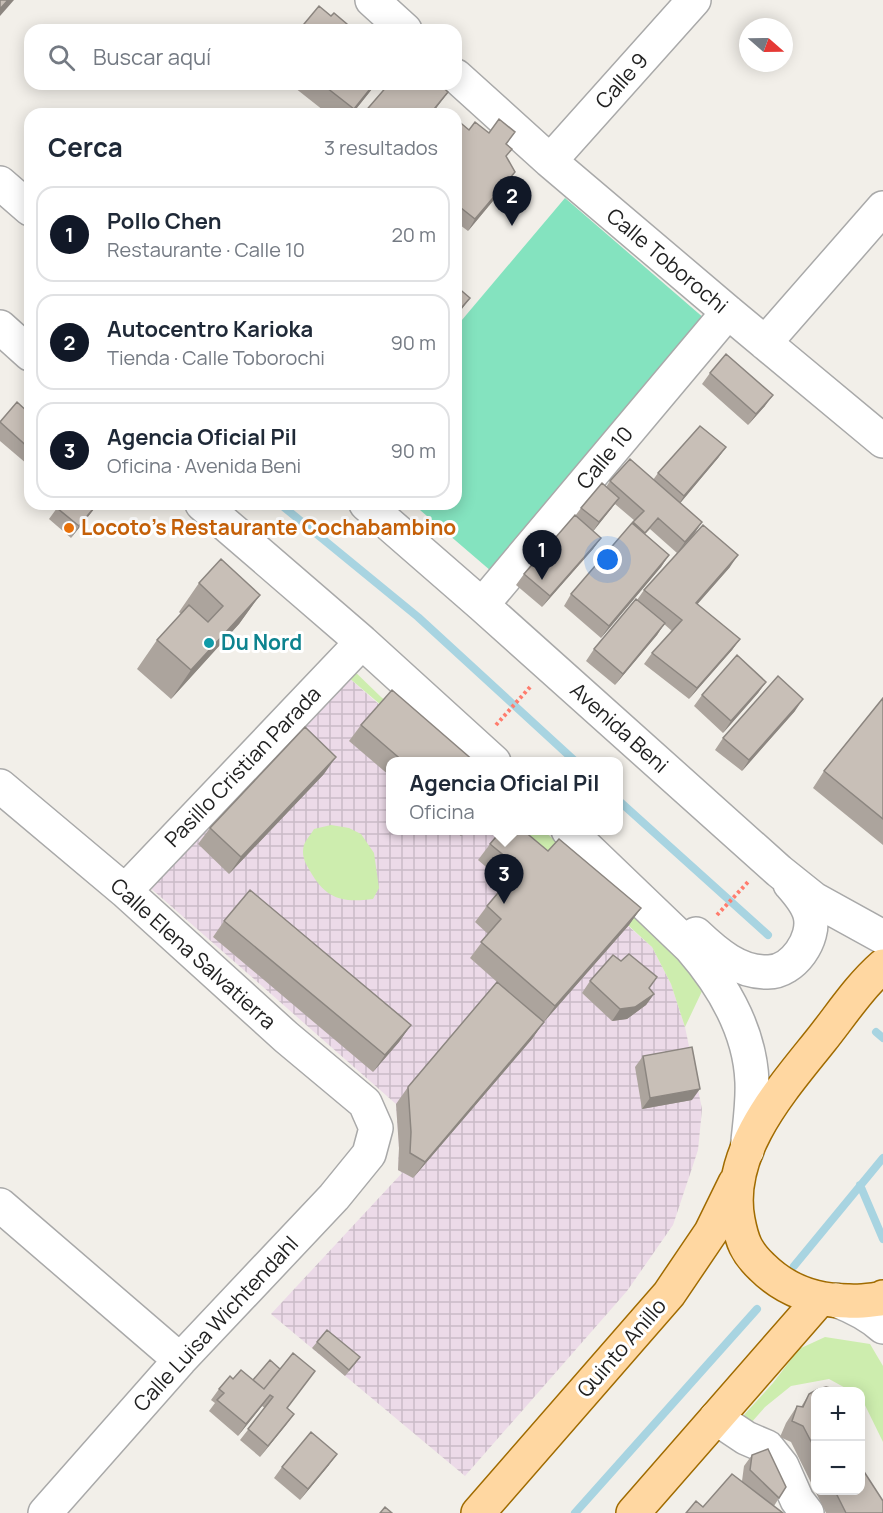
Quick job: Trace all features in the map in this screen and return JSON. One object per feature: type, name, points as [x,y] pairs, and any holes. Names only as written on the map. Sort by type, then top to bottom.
[{"type":"main road","name":"Quinto Anillo","points":[[477,1513],[669,1294],[711,1232],[728,1199],[761,1122],[780,1091],[873,977]]},
{"type":"main road","name":"Quinto Anillo","points":[[745,1158],[738,1179],[735,1204],[741,1239],[752,1258],[771,1277],[794,1290],[849,1302],[883,1297]]},
{"type":"main road","points":[[633,1513],[716,1418],[828,1299]]},
{"type":"street","points":[[372,0],[398,24]]},
{"type":"street","name":"Calle 9","points":[[550,161],[694,0]]},
{"type":"street","name":"Calle Toborochi","points":[[462,81],[550,161],[883,441]]},
{"type":"street","points":[[0,183],[24,204]]},
{"type":"street","points":[[765,344],[883,208]]},
{"type":"street","name":"Calle 10","points":[[482,605],[728,312]]},
{"type":"street","points":[[209,510],[362,642],[489,757]]},
{"type":"street","name":"Avenida Beni","points":[[373,510],[482,605],[765,875],[883,937]]},
{"type":"street","name":"Pasillo Cristian Parada","points":[[125,891],[362,642]]},
{"type":"street","points":[[411,730],[431,705]]},
{"type":"street","name":"Calle Elena Salvatierra","points":[[0,786],[125,891],[286,1037],[364,1103],[376,1128]]},
{"type":"street","points":[[572,835],[690,947],[727,997],[739,1022],[748,1053],[752,1082],[751,1114],[745,1158]]},
{"type":"street","points":[[589,835],[710,948],[739,966],[760,972],[771,972],[789,964],[799,954],[811,930],[811,918],[808,908],[765,875]]},
{"type":"street","name":"Calle Luisa Wichtendahl","points":[[45,1513],[180,1360],[334,1197],[369,1154],[376,1128]]},
{"type":"street","points":[[0,1205],[180,1360]]},
{"type":"street","points":[[828,1299],[857,1308],[883,1327]]},
{"type":"street","points":[[716,1418],[746,1438],[767,1447],[782,1466],[796,1500],[807,1513]]},
{"type":"path","points":[[494,727],[538,679]]},
{"type":"path","points":[[713,919],[765,875]]},
{"type":"shaded area","points":[[348,677],[438,757],[386,757],[386,835],[526,835],[652,947],[671,984],[685,1027],[702,1109],[698,1150],[673,1225],[627,1291],[465,1476],[271,1314],[402,1173],[398,1170],[396,1104],[147,885]]},
{"type":"green space","points":[[565,198],[705,319],[491,571],[420,510],[462,510],[462,320]]},
{"type":"green space","points":[[348,665],[381,697],[436,738],[381,705],[348,677]]},
{"type":"green space","points":[[331,825],[349,828],[361,834],[374,853],[379,888],[373,899],[352,900],[336,897],[322,888],[308,868],[303,856],[305,843],[314,829]]},
{"type":"green space","points":[[529,835],[549,835],[657,925],[704,987],[685,1027],[671,984],[652,947]]},
{"type":"green space","points":[[825,1337],[870,1344],[883,1366],[883,1442],[865,1405],[865,1387],[844,1387],[829,1379],[791,1386],[765,1407],[742,1433],[734,1426],[773,1383],[799,1349]]},
{"type":"building","points":[[0,0],[8,0],[0,9]]},
{"type":"building","points":[[319,6],[331,16],[334,13],[347,24],[304,24]]},
{"type":"building","points":[[330,90],[369,90],[353,108]]},
{"type":"building","points":[[384,90],[446,90],[448,92],[435,108],[368,108]]},
{"type":"building","points":[[499,119],[515,132],[506,144],[512,149],[506,156],[515,172],[475,219],[462,209],[462,124],[469,130],[475,122],[489,133]]},
{"type":"building","points":[[462,291],[470,298],[462,307]]},
{"type":"building","points":[[726,354],[773,395],[756,414],[710,373]]},
{"type":"building","points":[[17,402],[24,408],[24,444],[0,422]]},
{"type":"building","points":[[700,426],[726,447],[684,496],[658,473]]},
{"type":"building","points":[[630,459],[702,522],[685,542],[658,518],[645,533],[633,522],[644,511],[610,481]]},
{"type":"building","points":[[602,483],[619,498],[599,522],[581,508]]},
{"type":"building","points":[[59,510],[92,510],[79,526]]},
{"type":"building","points":[[575,515],[601,538],[550,596],[524,574]]},
{"type":"building","points":[[632,523],[669,555],[609,626],[571,594]]},
{"type":"building","points":[[703,525],[738,555],[696,603],[740,639],[697,688],[652,653],[682,620],[644,590]]},
{"type":"building","points":[[221,559],[260,595],[191,670],[157,640],[189,605],[208,622],[223,606],[199,583]]},
{"type":"building","points":[[636,599],[665,623],[623,674],[594,649]]},
{"type":"building","points":[[737,655],[766,682],[731,721],[702,695]]},
{"type":"building","points":[[778,676],[803,699],[749,760],[723,738]]},
{"type":"building","points":[[392,690],[469,757],[398,757],[361,725]]},
{"type":"building","points":[[883,698],[883,819],[824,771]]},
{"type":"building","points":[[305,727],[336,757],[241,857],[210,828]]},
{"type":"building","points":[[498,835],[529,835],[548,851],[559,839],[641,908],[555,1006],[481,942],[501,919],[487,906],[519,868],[490,844]]},
{"type":"building","points":[[250,890],[411,1025],[385,1055],[224,921]]},
{"type":"building","points":[[629,954],[657,977],[649,988],[654,994],[635,1007],[620,1009],[590,981],[613,955],[621,961]]},
{"type":"building","points":[[497,982],[544,1022],[425,1162],[410,1153],[408,1087]]},
{"type":"building","points":[[692,1047],[700,1089],[650,1098],[643,1056]]},
{"type":"building","points":[[327,1330],[360,1357],[349,1370],[317,1342]]},
{"type":"building","points":[[293,1353],[315,1371],[287,1408],[294,1414],[268,1446],[248,1429],[273,1397],[270,1395],[246,1424],[217,1400],[224,1393],[219,1389],[230,1376],[233,1379],[241,1370],[264,1389]]},
{"type":"building","points":[[270,1360],[280,1369],[264,1389],[253,1380]]},
{"type":"building","points":[[811,1393],[811,1441],[803,1426],[792,1421],[797,1406],[803,1407]]},
{"type":"building","points":[[311,1432],[337,1454],[308,1489],[282,1467]]},
{"type":"building","points":[[768,1449],[786,1487],[779,1498],[750,1470],[752,1455]]},
{"type":"building","points":[[865,1473],[883,1501],[883,1513],[846,1513],[837,1495],[865,1495]]},
{"type":"building","points":[[732,1474],[783,1513],[686,1513],[696,1501],[703,1507]]},
{"type":"building","points":[[385,1507],[392,1513],[380,1513]]},
{"type":"waterway","points":[[287,510],[418,617],[571,757]]},
{"type":"waterway","points":[[623,804],[768,935]]},
{"type":"waterway","points":[[876,1032],[883,1038]]},
{"type":"waterway","points":[[794,1266],[883,1158]]},
{"type":"waterway","points":[[860,1185],[883,1239]]},
{"type":"waterway","points":[[575,1513],[757,1309]]},
{"type":"place","name":"Autocentro Karioka","points":[[512,226]]},
{"type":"place","name":"Locoto's Restaurante Cochabambino","points":[[69,528]]},
{"type":"place","name":"Pollo Chen","points":[[542,580]]},
{"type":"place","name":"Du Nord","points":[[209,643]]},
{"type":"place","name":"Agencia Oficial Pil","points":[[504,904]]}]
